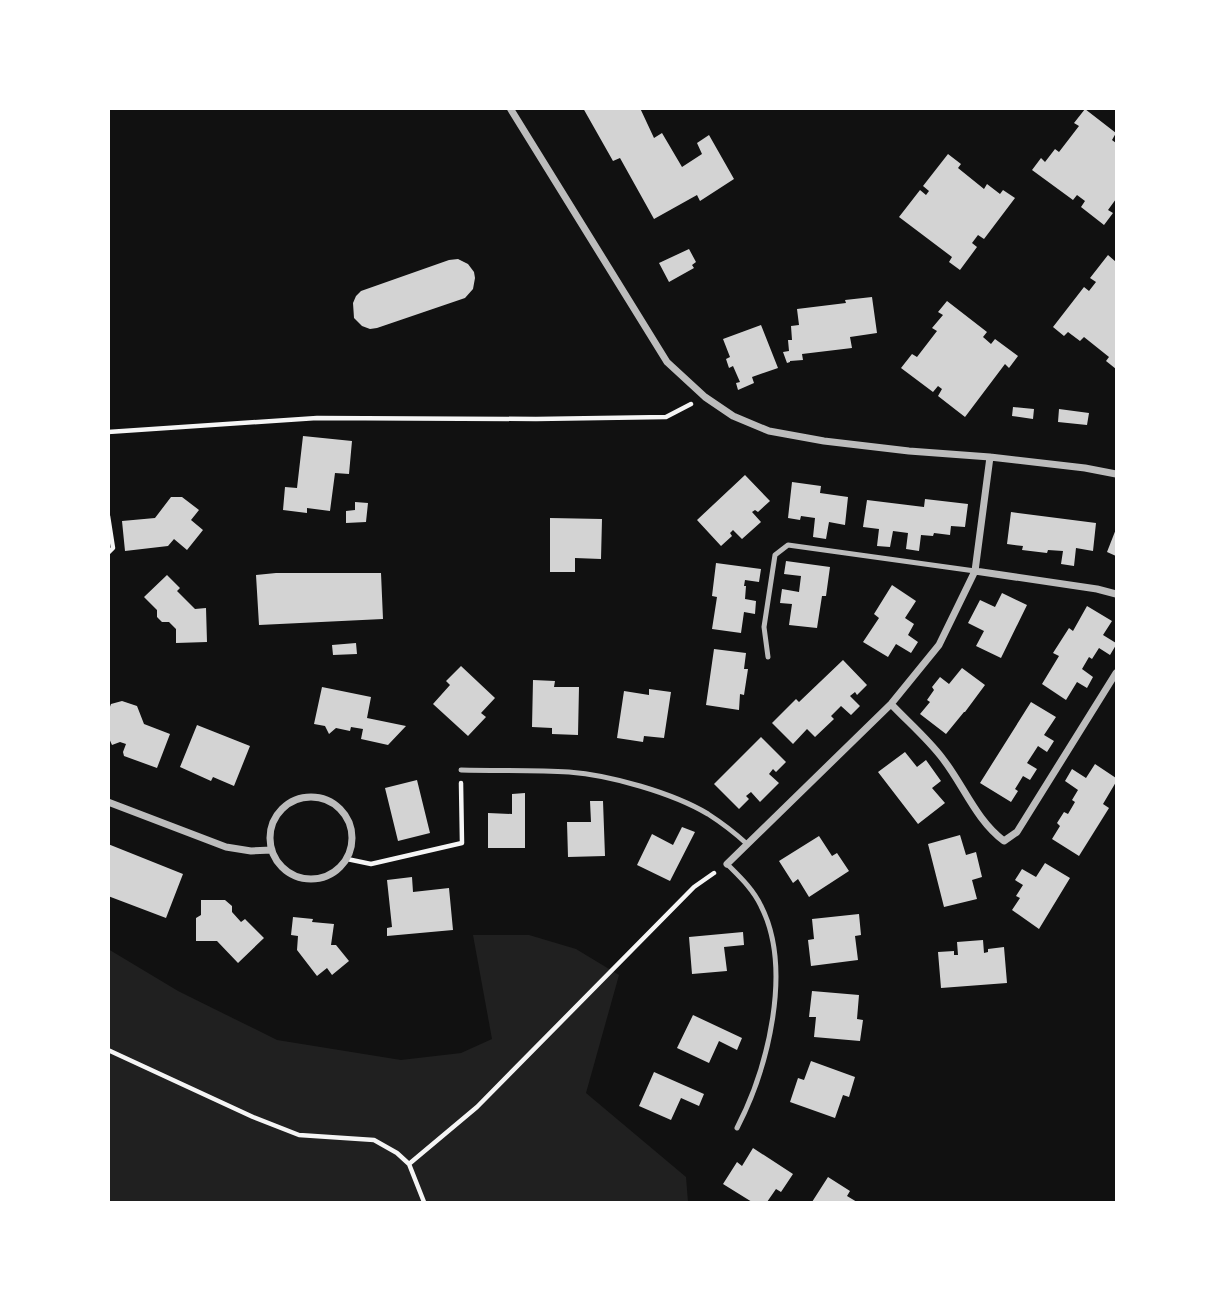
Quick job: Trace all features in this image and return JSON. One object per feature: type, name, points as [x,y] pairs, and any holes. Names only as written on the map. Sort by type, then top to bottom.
[{"type":"street","points":[[510,108],[667,362],[705,397],[733,416],[769,431],[848,444],[990,457],[1116,474]]},
{"type":"street","points":[[727,864],[891,704],[939,645],[975,571],[990,457]]},
{"type":"street","points":[[975,571],[1116,594]]},
{"type":"street","points":[[891,704],[943,758],[976,811],[992,832],[1003,841],[1017,832],[1116,673]]},
{"type":"street","points":[[316,797],[340,808],[352,833],[352,846],[347,859],[329,875],[318,879],[306,879],[284,870],[276,861],[272,850],[272,823],[279,812],[302,798],[316,797]]},
{"type":"street","points":[[108,802],[226,847],[251,851],[272,850]]},
{"type":"lane","points":[[768,657],[764,627],[775,555],[788,545],[975,571]]},
{"type":"lane","points":[[461,770],[572,772],[633,785],[707,813],[747,844]]},
{"type":"lane","points":[[727,864],[762,906],[774,941],[776,959],[776,984],[767,1044],[759,1077],[737,1128]]},
{"type":"path","points":[[108,432],[317,418],[536,419],[666,416],[705,397]]},
{"type":"path","points":[[108,516],[113,548],[108,553]]},
{"type":"path","points":[[347,859],[372,864],[462,843],[461,770]]},
{"type":"path","points":[[409,1164],[477,1107],[694,887],[727,864]]},
{"type":"path","points":[[108,1050],[253,1117],[299,1135],[374,1140],[397,1153],[409,1164],[424,1202]]},
{"type":"shaded area","points":[[473,935],[529,935],[576,949],[619,975],[586,1093],[686,1177],[688,1202],[109,1202],[108,949],[178,991],[277,1040],[401,1060],[461,1053],[492,1039]]},
{"type":"building","points":[[583,108],[640,108],[654,138],[662,133],[682,167],[702,154],[697,143],[709,135],[734,179],[700,201],[697,195],[654,219],[620,158],[613,161]]},
{"type":"building","points":[[1085,109],[1116,133],[1112,140],[1116,143],[1116,199],[1108,210],[1113,213],[1104,225],[1081,207],[1085,201],[1077,195],[1073,200],[1032,170],[1041,158],[1045,162],[1055,149],[1059,152],[1079,126],[1074,123]]},
{"type":"building","points":[[948,154],[961,164],[958,168],[984,189],[987,184],[1000,194],[1003,190],[1015,198],[984,239],[978,235],[972,243],[977,247],[960,270],[949,262],[952,257],[899,217],[920,190],[926,195],[929,191],[923,186]]},
{"type":"building","points":[[689,249],[696,262],[692,265],[694,268],[669,282],[659,263]]},
{"type":"building","points":[[1108,255],[1116,262],[1116,369],[1106,361],[1109,357],[1084,337],[1080,341],[1068,332],[1064,336],[1053,327],[1084,287],[1089,291],[1096,282],[1090,278]]},
{"type":"building","points":[[458,259],[468,264],[474,272],[473,289],[465,298],[377,328],[362,326],[354,318],[353,303],[361,291]]},
{"type":"building","points":[[872,297],[877,333],[850,337],[852,348],[802,354],[803,360],[787,363],[783,352],[789,351],[788,340],[792,340],[791,326],[799,325],[797,309]]},
{"type":"building","points":[[947,301],[987,332],[983,337],[991,344],[995,339],[1018,356],[1009,368],[1005,364],[965,417],[938,396],[942,389],[938,386],[933,392],[901,368],[912,354],[917,357],[937,331],[932,328],[943,315],[938,312]]},
{"type":"building","points":[[761,325],[778,368],[752,377],[754,383],[738,390],[736,383],[740,382],[733,366],[729,368],[726,359],[730,357],[723,339]]},
{"type":"building","points":[[1013,407],[1034,409],[1033,419],[1012,416]]},
{"type":"building","points":[[1059,409],[1089,413],[1087,425],[1058,422]]},
{"type":"building","points":[[303,436],[352,441],[349,474],[335,473],[330,511],[307,508],[307,513],[283,510],[285,487],[297,488]]},
{"type":"building","points":[[745,475],[770,501],[758,512],[752,512],[761,522],[742,539],[733,530],[730,533],[732,536],[721,546],[697,520]]},
{"type":"building","points":[[792,482],[821,486],[820,493],[848,497],[845,525],[829,522],[826,539],[813,537],[815,518],[788,518]]},
{"type":"building","points":[[171,497],[182,497],[199,510],[191,520],[203,530],[187,550],[174,539],[168,546],[125,551],[122,521],[155,518]]},
{"type":"building","points":[[925,499],[968,504],[965,527],[951,526],[950,535],[921,535],[919,551],[906,549],[908,533],[893,531],[890,547],[877,546],[879,529],[863,527],[867,500],[924,507]]},
{"type":"building","points":[[355,502],[368,503],[366,522],[346,523],[346,511],[355,510]]},
{"type":"building","points":[[1011,512],[1096,523],[1093,551],[1076,548],[1074,566],[1061,564],[1063,551],[1048,550],[1047,553],[1022,550],[1023,546],[1007,544]]},
{"type":"building","points":[[550,518],[602,519],[601,559],[575,558],[575,572],[550,572]]},
{"type":"building","points":[[1116,529],[1116,556],[1107,552]]},
{"type":"building","points":[[786,561],[830,567],[826,596],[822,596],[817,628],[789,625],[792,604],[780,603],[782,589],[799,592],[801,576],[784,574]]},
{"type":"building","points":[[716,563],[761,569],[759,582],[745,580],[745,599],[756,601],[755,614],[744,612],[741,633],[712,629],[717,597],[712,596]]},
{"type":"building","points":[[381,573],[383,619],[259,625],[256,575]]},
{"type":"building","points":[[167,575],[180,588],[177,591],[195,609],[206,608],[207,642],[176,643],[176,629],[169,622],[162,622],[157,617],[157,610],[144,597]]},
{"type":"building","points":[[892,585],[916,601],[905,618],[914,624],[908,635],[918,642],[911,653],[896,644],[888,657],[863,642],[879,618],[874,614]]},
{"type":"building","points":[[1002,593],[1027,605],[1001,658],[976,646],[984,631],[968,623],[980,600],[995,607]]},
{"type":"building","points":[[1087,606],[1112,621],[1103,635],[1116,645],[1110,655],[1099,648],[1092,659],[1089,657],[1082,669],[1093,677],[1087,688],[1077,682],[1066,700],[1042,684],[1059,656],[1053,653],[1069,628],[1073,631]]},
{"type":"building","points":[[356,643],[357,654],[333,655],[332,645]]},
{"type":"building","points":[[714,649],[746,653],[744,669],[748,669],[744,695],[740,694],[739,710],[706,705]]},
{"type":"building","points":[[843,660],[867,685],[857,695],[855,692],[850,696],[860,706],[851,715],[841,706],[831,716],[834,719],[815,737],[807,729],[793,744],[772,723],[796,699],[799,702]]},
{"type":"building","points":[[461,666],[495,698],[481,713],[486,717],[468,736],[433,704],[450,685],[446,681]]},
{"type":"building","points":[[962,668],[985,685],[946,734],[920,714],[930,702],[927,700],[934,690],[932,687],[940,677],[949,684]]},
{"type":"building","points":[[533,680],[555,681],[554,687],[579,687],[578,735],[552,734],[552,728],[532,727]]},
{"type":"building","points":[[322,687],[371,697],[367,718],[406,726],[388,745],[361,739],[363,729],[351,727],[350,731],[336,728],[329,734],[325,726],[314,724]]},
{"type":"building","points":[[649,689],[671,692],[664,738],[644,736],[643,742],[617,738],[624,691],[649,695]]},
{"type":"building","points":[[122,701],[137,706],[144,724],[170,734],[157,768],[124,756],[126,744],[120,742],[112,745],[108,736],[108,712],[111,704]]},
{"type":"building","points":[[1031,702],[1056,717],[1044,735],[1054,741],[1047,752],[1038,746],[1027,763],[1037,769],[1030,780],[1023,776],[1011,802],[980,783]]},
{"type":"building","points":[[197,725],[250,746],[234,786],[213,777],[211,781],[180,767]]},
{"type":"building","points":[[761,737],[786,762],[776,772],[773,769],[769,774],[779,783],[760,802],[751,792],[746,796],[749,799],[739,809],[714,784]]},
{"type":"building","points":[[905,752],[917,767],[926,760],[941,781],[932,788],[945,803],[918,824],[878,772]]},
{"type":"building","points":[[1095,764],[1116,778],[1116,782],[1103,804],[1109,808],[1079,856],[1052,839],[1060,826],[1057,823],[1064,812],[1068,814],[1078,790],[1065,781],[1072,769],[1086,778]]},
{"type":"building","points":[[417,780],[430,833],[398,841],[385,788]]},
{"type":"building","points":[[525,793],[525,848],[488,848],[488,813],[512,814],[512,794]]},
{"type":"building","points":[[590,801],[603,801],[605,856],[568,857],[567,822],[591,822]]},
{"type":"building","points":[[682,827],[695,832],[670,881],[637,865],[652,834],[673,845]]},
{"type":"building","points":[[960,835],[966,855],[976,852],[982,877],[972,880],[977,899],[944,907],[928,844]]},
{"type":"building","points":[[819,836],[832,856],[837,853],[849,871],[809,897],[798,879],[793,883],[779,861]]},
{"type":"building","points":[[108,844],[183,874],[166,918],[108,896]]},
{"type":"building","points":[[1045,863],[1070,878],[1039,929],[1012,910],[1020,898],[1016,896],[1023,885],[1015,880],[1022,869],[1036,877]]},
{"type":"building","points":[[412,877],[413,892],[449,888],[453,930],[387,936],[387,928],[392,927],[387,880]]},
{"type":"building","points":[[201,900],[225,900],[232,906],[232,912],[241,922],[245,919],[264,938],[238,963],[217,941],[196,941],[196,918],[201,915]]},
{"type":"building","points":[[859,914],[861,935],[855,936],[858,960],[811,966],[808,940],[814,939],[812,919]]},
{"type":"building","points":[[293,917],[334,924],[331,945],[336,945],[349,961],[332,975],[327,968],[317,976],[297,950],[298,936],[291,935]]},
{"type":"building","points":[[743,932],[744,945],[724,947],[727,971],[692,974],[689,937]]},
{"type":"building","points":[[983,940],[984,953],[988,952],[988,949],[1004,947],[1007,983],[941,988],[938,952],[954,951],[954,955],[958,955],[957,942]]},
{"type":"building","points":[[812,991],[859,995],[857,1019],[863,1020],[860,1041],[814,1037],[816,1017],[809,1017]]},
{"type":"building","points":[[693,1015],[742,1038],[737,1050],[719,1041],[709,1063],[677,1048]]},
{"type":"building","points":[[811,1061],[855,1077],[849,1097],[843,1095],[835,1118],[790,1102],[798,1078],[804,1080]]},
{"type":"building","points":[[654,1072],[704,1094],[699,1106],[681,1098],[671,1120],[639,1106]]},
{"type":"building","points":[[753,1148],[793,1174],[781,1192],[776,1189],[767,1202],[752,1202],[723,1184],[737,1162],[742,1166]]},
{"type":"building","points":[[828,1177],[850,1191],[847,1196],[857,1202],[812,1202]]}]
